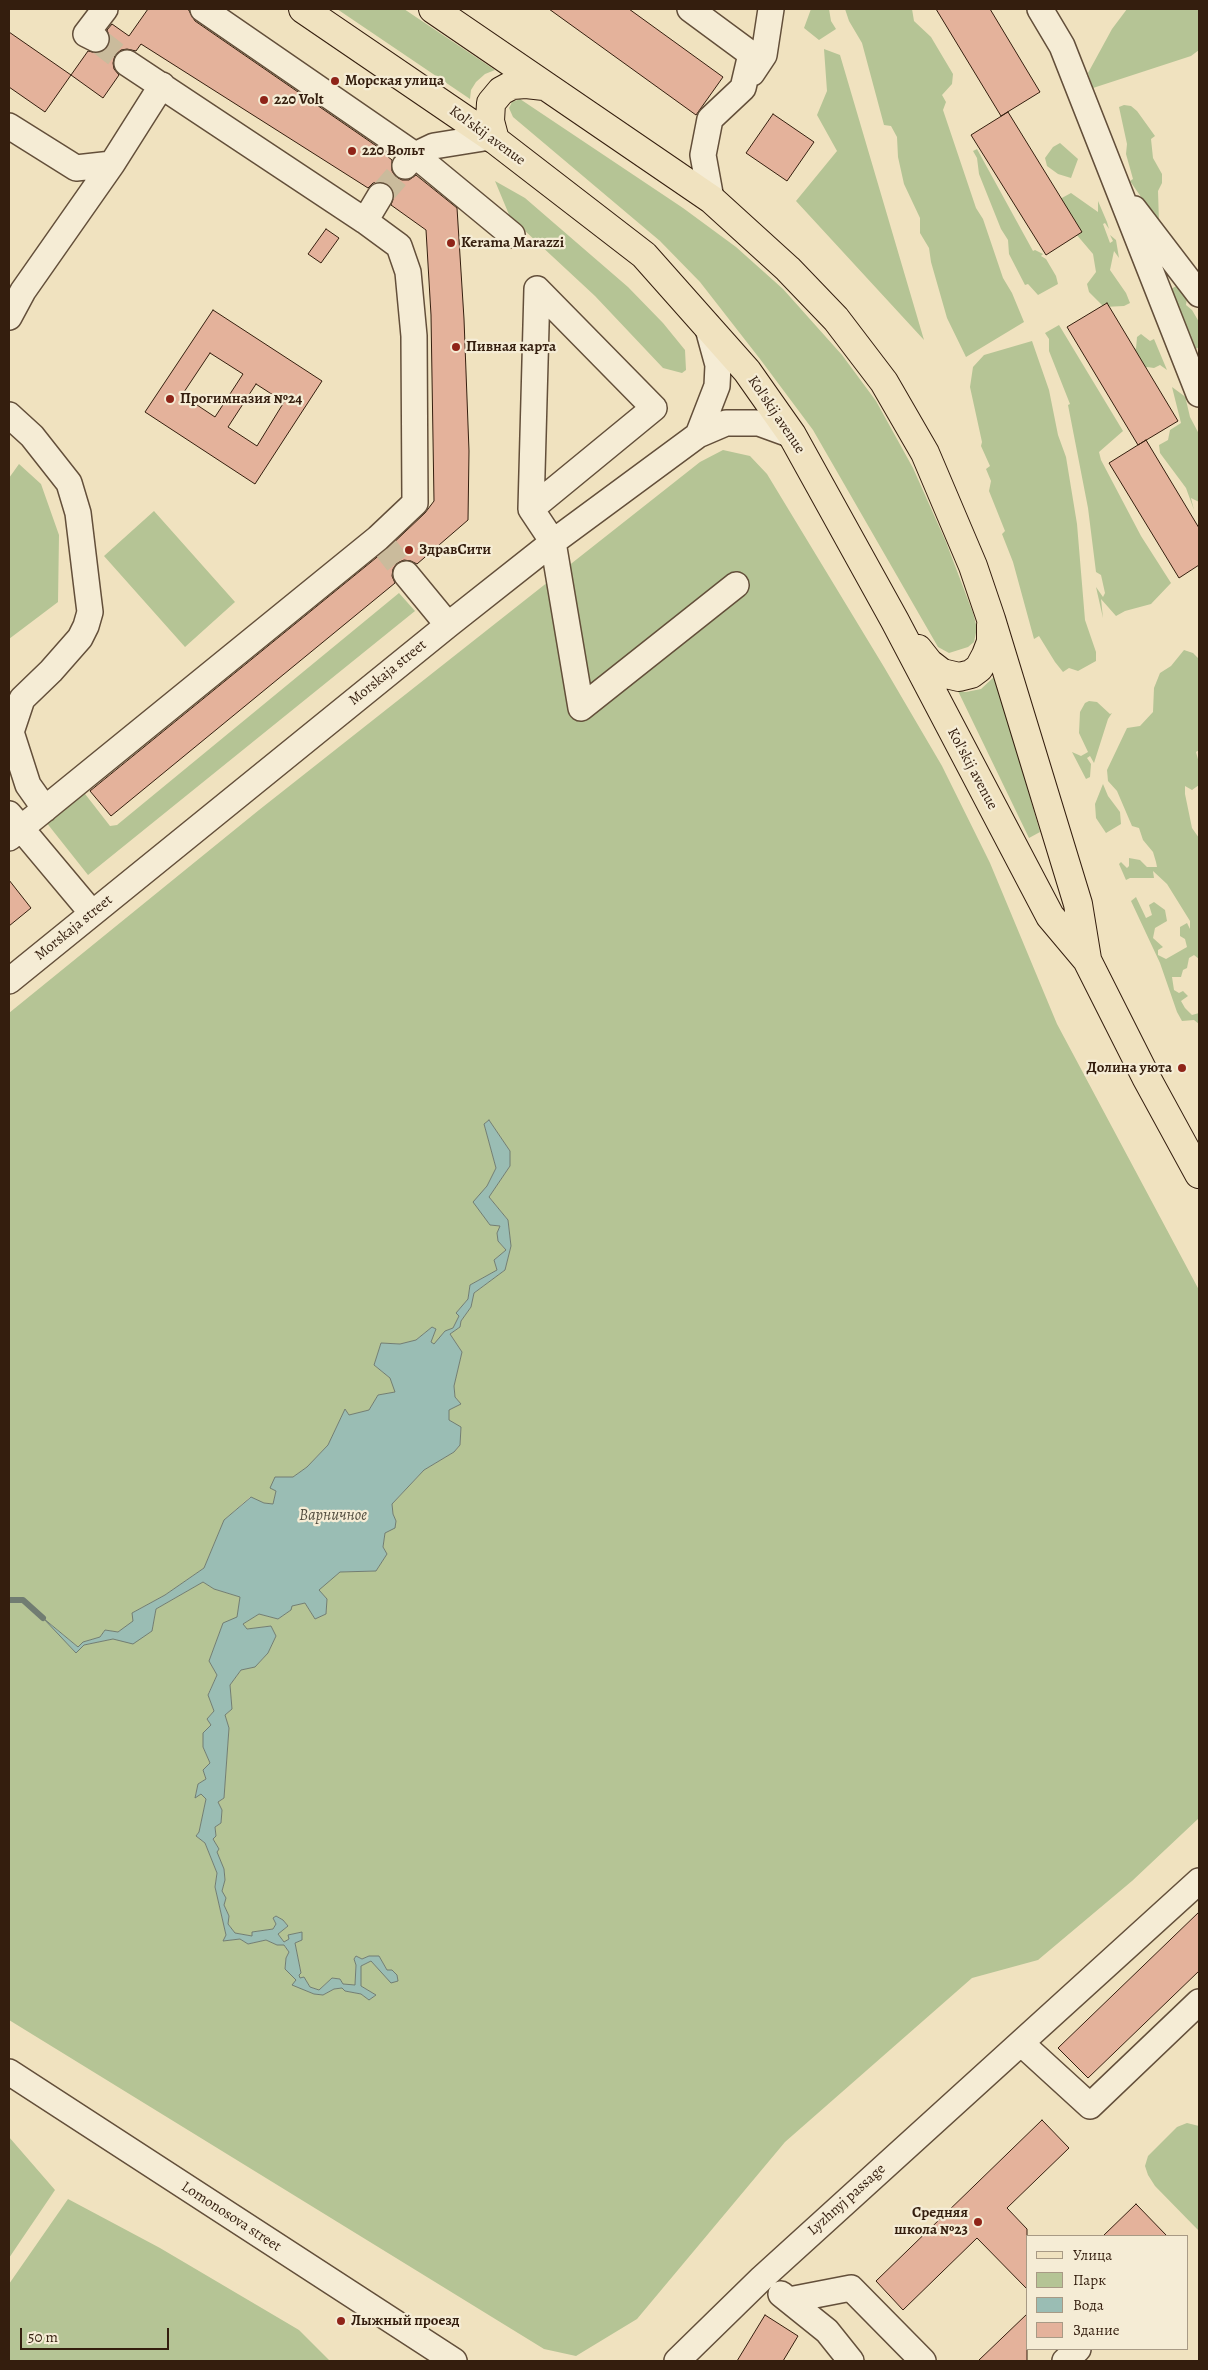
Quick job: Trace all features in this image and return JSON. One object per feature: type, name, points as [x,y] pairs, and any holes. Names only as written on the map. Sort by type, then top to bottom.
[{"type":"main road","name":"Kol'skij avenue","points":[[303,9],[492,138],[644,255],[747,371],[792,434],[895,621],[1050,916],[1087,960],[1146,1077],[1199,1174]]},
{"type":"main road","name":"Kol'skij avenue","points":[[433,9],[711,199],[788,269],[836,318],[884,382],[925,453],[973,566],[991,618],[1078,904],[1087,960]]},
{"type":"main road","points":[[492,138],[490,121],[491,103],[501,91],[512,85],[544,86]]},
{"type":"main road","points":[[895,621],[929,663],[942,673],[959,677],[970,674],[979,668],[991,642],[991,618]]},
{"type":"street","points":[[96,40],[86,34],[105,9]]},
{"type":"street","points":[[203,9],[512,235]]},
{"type":"street","points":[[690,9],[751,54],[743,88]]},
{"type":"street","points":[[711,199],[703,154],[710,119],[743,88],[764,55],[771,9]]},
{"type":"street","points":[[1040,9],[1062,46],[1199,394]]},
{"type":"street","points":[[92,913],[13,827],[45,809],[380,541],[415,502],[414,336],[408,272],[399,246],[366,220],[127,63]]},
{"type":"street","points":[[9,317],[23,291],[112,164],[162,85]]},
{"type":"street","points":[[9,126],[76,168],[112,164]]},
{"type":"street","points":[[410,161],[434,146],[492,138]]},
{"type":"street","points":[[1116,185],[1199,294]]},
{"type":"street","points":[[366,220],[380,196]]},
{"type":"street","points":[[530,509],[654,408],[537,289],[530,509],[553,542],[581,708],[736,585]]},
{"type":"street","points":[[698,435],[717,386],[718,365],[707,324]]},
{"type":"street","points":[[9,415],[50,456],[69,483],[78,513],[90,612],[80,638],[58,664],[22,699],[11,732],[28,786],[45,809]]},
{"type":"street","name":"Morskaja street","points":[[9,981],[448,625],[553,542],[698,435],[726,423],[759,423],[792,434]]},
{"type":"street","points":[[406,574],[448,625]]},
{"type":"street","name":"Lyzhnyj passage","points":[[677,2361],[762,2278],[1199,1881]]},
{"type":"street","points":[[1021,2043],[1090,2106],[1199,2002]]},
{"type":"street","name":"Lomonosova street","points":[[9,2072],[454,2361]]},
{"type":"street","points":[[762,2278],[826,2331],[851,2361]]},
{"type":"street","points":[[788,2300],[851,2288],[923,2361]]},
{"type":"street","points":[[1065,2361],[1077,2350]]},
{"type":"green space","points":[[337,9],[404,9],[495,70],[485,74],[476,82],[471,90],[470,99]]},
{"type":"green space","points":[[811,9],[829,9],[831,21],[836,29],[819,40],[804,28]]},
{"type":"green space","points":[[845,9],[912,9],[914,21],[931,37],[953,74],[952,84],[942,95],[946,102],[943,110],[976,208],[983,219],[1003,278],[1012,293],[1024,322],[966,357],[947,318],[931,262],[929,248],[920,233],[920,218],[904,184],[898,157],[897,137],[891,126],[884,125],[862,43],[849,21]]},
{"type":"green space","points":[[1127,9],[1199,9],[1199,50],[1191,56],[1093,88],[1088,73],[1112,29]]},
{"type":"green space","points":[[824,49],[840,55],[924,340],[796,201],[837,151],[817,115],[827,91]]},
{"type":"green space","points":[[520,99],[683,208],[736,247],[783,289],[842,355],[876,401],[913,468],[946,542],[977,628],[974,642],[968,647],[949,653],[938,647],[813,430],[700,282],[660,241],[513,117],[509,108],[512,102]]},
{"type":"green space","points":[[1124,105],[1131,106],[1137,111],[1155,136],[1151,139],[1153,158],[1162,174],[1162,183],[1158,191],[1159,223],[1130,181],[1133,179],[1126,154],[1127,144],[1119,107]]},
{"type":"green space","points":[[1060,143],[1078,159],[1071,178],[1058,174],[1047,166],[1045,158],[1053,147]]},
{"type":"green space","points":[[977,149],[1033,251],[1035,250],[1043,254],[1041,256],[1046,259],[1056,276],[1058,284],[1038,295],[1028,284],[1025,285],[1009,254],[1008,240],[1001,229],[979,174],[977,158],[973,151]]},
{"type":"green space","points":[[495,181],[525,198],[628,287],[663,323],[685,350],[686,370],[682,373],[663,368],[595,296],[510,217]]},
{"type":"green space","points":[[1071,193],[1098,212],[1098,201],[1109,229],[1105,223],[1103,224],[1110,243],[1113,241],[1110,235],[1116,240],[1119,258],[1114,251],[1110,270],[1126,293],[1130,303],[1124,306],[1104,307],[1089,292],[1087,284],[1096,272],[1093,254],[1076,234],[1060,199]]},
{"type":"green space","points":[[1181,283],[1187,298],[1186,305],[1192,310],[1199,322],[1199,347],[1194,350],[1168,291]]},
{"type":"green space","points":[[1059,325],[1123,431],[1099,452],[1101,460],[1141,536],[1171,583],[1151,604],[1125,611],[1116,616],[1101,599],[1103,618],[1096,587],[1103,597],[1105,593],[1101,575],[1096,572],[1088,508],[1068,405],[1070,404],[1049,351],[1049,339],[1045,333]]},
{"type":"green space","points":[[1141,334],[1150,341],[1154,339],[1167,370],[1160,365],[1154,368],[1147,367],[1142,370],[1126,343],[1136,349],[1137,337]]},
{"type":"green space","points":[[1032,341],[1049,390],[1058,435],[1066,457],[1077,524],[1085,620],[1096,652],[1096,661],[1078,671],[1069,668],[1063,672],[1039,636],[1034,639],[1013,562],[1002,534],[1005,531],[989,491],[991,481],[986,469],[990,466],[981,446],[982,442],[970,387],[973,367],[984,355]]},
{"type":"green space","points":[[1172,387],[1187,398],[1190,417],[1199,434],[1199,502],[1191,498],[1194,510],[1186,488],[1160,453],[1159,445],[1168,440],[1170,430],[1181,423]]},
{"type":"green space","points":[[723,450],[750,456],[767,474],[884,667],[942,766],[990,863],[1057,1024],[1199,1290],[1199,1818],[1132,1881],[1038,1960],[972,1978],[785,2142],[637,2319],[576,2356],[544,2349],[9,2020],[9,1013],[259,810],[700,462]],"holes":[[[489,1120],[510,1151],[510,1166],[489,1197],[508,1220],[511,1246],[505,1270],[474,1293],[471,1307],[461,1321],[460,1327],[450,1334],[462,1352],[454,1386],[455,1397],[461,1404],[449,1410],[449,1420],[461,1428],[460,1445],[454,1452],[424,1470],[392,1504],[396,1521],[395,1527],[385,1533],[383,1547],[387,1554],[376,1571],[340,1572],[318,1590],[327,1599],[326,1614],[315,1619],[305,1603],[291,1606],[291,1610],[278,1619],[259,1614],[243,1624],[246,1629],[271,1626],[276,1636],[268,1653],[255,1667],[241,1670],[230,1685],[232,1709],[225,1715],[229,1728],[224,1798],[218,1802],[222,1810],[221,1823],[215,1827],[216,1836],[213,1839],[219,1849],[216,1852],[224,1869],[225,1880],[222,1891],[226,1898],[224,1905],[229,1916],[228,1924],[235,1933],[252,1936],[252,1932],[273,1929],[276,1924],[273,1918],[276,1916],[288,1926],[278,1934],[284,1942],[289,1939],[289,1935],[301,1932],[302,1940],[295,1943],[301,1973],[299,1975],[300,1978],[304,1977],[310,1987],[319,1990],[332,1978],[340,1979],[343,1984],[355,1985],[356,1964],[354,1959],[356,1956],[362,1959],[369,1956],[379,1956],[387,1970],[392,1970],[397,1975],[398,1981],[391,1982],[371,1961],[361,1966],[361,1986],[376,1995],[369,2000],[361,1994],[345,1991],[342,1988],[334,1989],[323,1995],[314,1994],[293,1985],[297,1980],[285,1969],[286,1958],[289,1952],[284,1945],[277,1945],[266,1940],[248,1944],[240,1939],[223,1941],[226,1935],[215,1887],[217,1873],[205,1843],[196,1836],[199,1832],[206,1799],[201,1794],[195,1797],[198,1784],[206,1779],[203,1770],[210,1763],[203,1747],[203,1733],[211,1725],[207,1719],[214,1711],[208,1694],[217,1675],[209,1661],[223,1623],[237,1618],[240,1597],[214,1589],[203,1582],[156,1609],[152,1631],[133,1643],[113,1639],[84,1645],[76,1653],[47,1621],[78,1647],[83,1642],[100,1637],[105,1630],[118,1632],[134,1621],[132,1613],[165,1595],[204,1568],[224,1520],[250,1497],[264,1503],[273,1504],[276,1491],[271,1488],[275,1478],[293,1477],[307,1467],[328,1445],[345,1409],[349,1415],[369,1410],[378,1395],[396,1392],[390,1378],[374,1365],[381,1343],[400,1344],[416,1340],[432,1327],[436,1329],[431,1342],[434,1345],[445,1331],[453,1328],[459,1316],[456,1313],[468,1299],[470,1285],[497,1270],[494,1260],[506,1250],[498,1241],[497,1233],[500,1226],[490,1225],[474,1202],[487,1186],[496,1168],[484,1124]]]},
{"type":"green space","points":[[19,464],[41,484],[59,535],[58,602],[9,639],[9,478]]},
{"type":"green space","points":[[154,511],[235,602],[185,647],[104,556]]},
{"type":"green space","points":[[399,593],[415,611],[88,875],[46,822],[82,790],[110,826],[117,825]]},
{"type":"green space","points":[[1184,650],[1193,653],[1199,659],[1199,750],[1196,752],[1199,763],[1199,785],[1192,790],[1185,786],[1185,794],[1192,828],[1199,838],[1199,959],[1194,955],[1189,958],[1187,968],[1183,970],[1181,977],[1172,977],[1174,990],[1179,993],[1183,991],[1188,996],[1181,1001],[1185,1008],[1192,1015],[1199,1013],[1199,1024],[1194,1020],[1182,1021],[1177,1012],[1160,963],[1131,901],[1136,897],[1146,918],[1152,915],[1149,905],[1154,902],[1165,910],[1167,921],[1155,928],[1153,938],[1163,947],[1158,950],[1158,955],[1166,959],[1187,947],[1185,939],[1180,936],[1180,927],[1187,923],[1190,929],[1190,921],[1167,884],[1153,871],[1154,878],[1130,878],[1126,880],[1119,864],[1121,862],[1127,868],[1129,866],[1129,858],[1140,860],[1147,867],[1157,867],[1153,852],[1143,840],[1139,828],[1132,826],[1117,791],[1108,781],[1107,770],[1127,728],[1140,726],[1153,712],[1154,688],[1160,673],[1171,666]]},
{"type":"green space","points":[[995,676],[1040,832],[1029,838],[958,691],[966,692],[981,689]]},
{"type":"green space","points":[[1089,701],[1097,702],[1110,714],[1112,713],[1108,719],[1094,763],[1090,756],[1087,758],[1091,764],[1090,777],[1086,779],[1072,752],[1081,756],[1088,752],[1079,733],[1080,712],[1085,703]]},
{"type":"green space","points":[[1103,784],[1108,796],[1120,812],[1121,824],[1106,833],[1096,818],[1095,804]]},
{"type":"green space","points":[[1187,2123],[1199,2126],[1199,2231],[1155,2186],[1145,2166],[1148,2156],[1177,2127]]},
{"type":"green space","points":[[9,2137],[55,2190],[9,2258]]},
{"type":"green space","points":[[68,2199],[160,2248],[299,2330],[330,2361],[9,2361],[9,2284]]},
{"type":"water","name":"Варничное","points":[[489,1120],[510,1151],[510,1166],[489,1197],[508,1220],[511,1246],[505,1270],[474,1293],[471,1307],[461,1321],[460,1327],[450,1334],[462,1352],[454,1386],[455,1397],[461,1404],[449,1410],[449,1420],[461,1427],[460,1445],[454,1452],[424,1470],[392,1504],[396,1521],[395,1528],[385,1533],[383,1547],[387,1554],[376,1571],[340,1572],[319,1590],[327,1599],[326,1614],[315,1619],[305,1603],[292,1606],[291,1610],[278,1619],[259,1614],[243,1624],[247,1629],[271,1626],[276,1636],[268,1653],[255,1667],[241,1670],[230,1685],[232,1709],[225,1715],[229,1728],[224,1798],[218,1802],[222,1810],[221,1823],[215,1827],[216,1836],[213,1839],[219,1849],[217,1852],[224,1869],[225,1880],[222,1891],[226,1898],[224,1905],[229,1916],[228,1924],[235,1933],[252,1936],[252,1932],[273,1929],[276,1924],[273,1918],[276,1916],[288,1926],[278,1934],[284,1942],[289,1939],[288,1935],[302,1932],[302,1940],[295,1943],[301,1973],[299,1975],[300,1978],[304,1977],[310,1987],[319,1990],[332,1978],[340,1979],[343,1984],[355,1985],[356,1965],[354,1959],[356,1956],[362,1959],[369,1956],[379,1956],[387,1970],[392,1970],[397,1975],[398,1981],[391,1983],[371,1961],[361,1966],[361,1986],[376,1995],[369,2000],[361,1994],[345,1991],[342,1988],[334,1989],[323,1995],[314,1994],[292,1985],[296,1980],[285,1969],[286,1958],[289,1952],[284,1945],[277,1945],[266,1940],[248,1944],[240,1939],[223,1941],[226,1935],[215,1887],[217,1873],[205,1843],[196,1836],[199,1832],[206,1799],[201,1794],[195,1798],[198,1784],[206,1779],[203,1770],[210,1763],[203,1747],[203,1733],[211,1725],[207,1719],[214,1711],[208,1695],[217,1675],[209,1661],[223,1623],[237,1617],[240,1597],[214,1589],[203,1582],[156,1609],[152,1631],[133,1644],[113,1639],[84,1645],[76,1653],[43,1618],[78,1647],[83,1642],[100,1637],[105,1630],[118,1632],[133,1621],[132,1613],[165,1595],[204,1568],[224,1520],[251,1497],[264,1503],[273,1504],[276,1491],[270,1488],[275,1477],[293,1477],[307,1467],[328,1445],[345,1409],[349,1415],[369,1410],[378,1395],[395,1392],[390,1378],[374,1365],[381,1343],[400,1344],[416,1340],[432,1327],[436,1329],[431,1342],[434,1344],[445,1331],[453,1328],[459,1316],[456,1313],[468,1299],[470,1285],[497,1270],[494,1260],[506,1250],[498,1241],[497,1233],[500,1226],[490,1225],[473,1202],[487,1186],[496,1168],[484,1124]]},
{"type":"building","points":[[148,9],[188,9],[195,21],[388,154],[387,156],[392,160],[392,171],[396,177],[402,180],[409,180],[416,175],[457,208],[464,319],[469,451],[468,520],[417,564],[404,560],[397,563],[393,569],[392,576],[395,583],[111,816],[90,791],[387,549],[425,513],[434,501],[431,315],[426,230],[391,205],[394,196],[393,189],[388,184],[373,183],[368,188],[141,44],[136,51],[121,50],[115,55],[114,69],[119,75],[103,98],[71,75],[88,51],[97,53],[109,46],[110,38],[107,30],[112,24],[129,36]]},
{"type":"building","points":[[549,9],[629,9],[723,77],[696,115]]},
{"type":"building","points":[[936,9],[990,9],[1040,92],[1001,116]]},
{"type":"building","points":[[9,32],[71,75],[45,112],[9,87]]},
{"type":"building","points":[[1008,112],[1082,232],[1046,255],[971,135]]},
{"type":"building","points":[[773,114],[814,142],[787,181],[746,153]]},
{"type":"building","points":[[326,229],[339,238],[321,263],[308,254]]},
{"type":"building","points":[[1107,303],[1178,421],[1138,445],[1067,327]]},
{"type":"building","name":"Прогимназия №24","points":[[213,310],[322,381],[255,484],[145,412]],"holes":[[[210,353],[243,374],[215,417],[182,395]],[[256,384],[284,402],[257,446],[228,427]]]},
{"type":"building","points":[[1146,440],[1199,528],[1199,565],[1179,578],[1109,463]]},
{"type":"building","points":[[9,880],[31,908],[9,926]]},
{"type":"building","points":[[1199,1912],[1199,1971],[1088,2078],[1058,2048]]},
{"type":"building","name":"Средняя школа №23","points":[[1042,2120],[1069,2148],[1007,2208],[1027,2229],[1026,2288],[977,2238],[903,2310],[876,2281]]},
{"type":"building","points":[[1136,2204],[1166,2235],[1104,2235]]},
{"type":"building","points":[[765,2315],[798,2336],[783,2361],[737,2361]]},
{"type":"building","points":[[1026,2315],[1027,2361],[978,2361]]},
{"type":"waterway","points":[[9,1600],[23,1600],[43,1618]]},
{"type":"tunnel","points":[[96,39],[127,63]]},
{"type":"tunnel","points":[[380,196],[405,167]]},
{"type":"tunnel","points":[[382,543],[406,574]]},
{"type":"place","name":"Морская улица","points":[[335,81]]},
{"type":"place","name":"220 Volt","points":[[264,100]]},
{"type":"place","name":"220 Вольт","points":[[352,151]]},
{"type":"place","name":"Kerama Marazzi","points":[[451,243]]},
{"type":"place","name":"Пивная карта","points":[[456,347]]},
{"type":"place","name":"Прогимназия №24","points":[[170,399]]},
{"type":"place","name":"ЗдравСити","points":[[409,550]]},
{"type":"place","name":"Долина уюта","points":[[1182,1068]]},
{"type":"place","name":"Средняя школа №23","points":[[978,2222]]},
{"type":"place","name":"Лыжный проезд","points":[[341,2321]]}]
